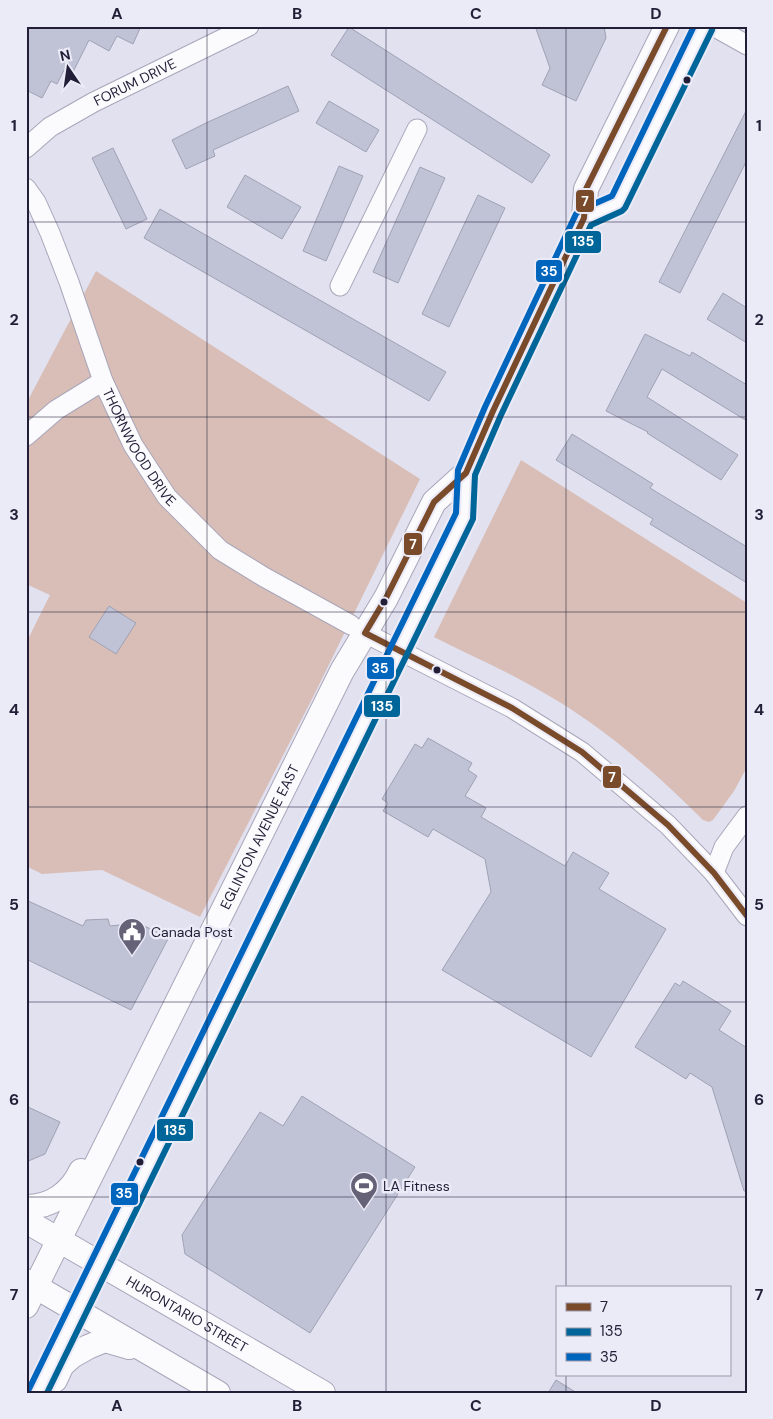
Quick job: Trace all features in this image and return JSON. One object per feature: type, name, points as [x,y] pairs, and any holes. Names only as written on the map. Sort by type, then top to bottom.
[{"type":"main road","name":"EGLINTON AVENUE EAST","points":[[29,1291],[59,1240],[342,671],[358,629],[386,598],[434,502],[466,474],[493,411],[584,218],[586,189],[667,26]]},
{"type":"main road","points":[[584,218],[618,203],[704,26]]},
{"type":"main road","name":"EGLINTON AVENUE EAST","points":[[36,1393],[465,515],[466,474]]},
{"type":"main road","points":[[26,1207],[54,1200],[66,1193],[78,1176],[100,1131],[120,1116]]},
{"type":"main road","name":"HURONTARIO STREET","points":[[26,1221],[323,1393]]},
{"type":"main road","points":[[29,1291],[77,1311],[218,1393]]},
{"type":"main road","points":[[49,1393],[62,1365],[81,1350],[105,1340],[164,1362]]},
{"type":"street","name":"FORUM DRIVE","points":[[26,148],[50,127],[94,102],[249,26]]},
{"type":"street","points":[[713,26],[747,46]]},
{"type":"street","points":[[340,286],[417,129]]},
{"type":"street","name":"THORNWOOD DRIVE","points":[[26,188],[36,202],[50,233],[103,381],[133,445],[167,498],[220,550],[264,578],[399,651],[512,708],[576,748],[648,805],[668,824],[714,873],[747,916]]},
{"type":"street","points":[[26,436],[56,410],[103,381]]},
{"type":"street","points":[[714,873],[724,848],[747,816]]},
{"type":"shaded area","points":[[96,271],[420,479],[314,695],[200,917],[102,870],[42,874],[26,866],[26,643],[50,595],[26,584],[26,404]]},
{"type":"shaded area","points":[[521,460],[747,603],[747,767],[734,791],[713,820],[709,822],[703,820],[626,749],[562,703],[513,676],[434,637]]},
{"type":"building","points":[[26,26],[141,26],[133,44],[117,36],[109,51],[89,40],[72,74],[64,70],[57,84],[51,81],[42,98],[26,90]]},
{"type":"building","points":[[535,26],[604,26],[606,38],[576,101],[542,85],[550,68]]},
{"type":"building","points":[[349,27],[550,155],[532,183],[331,55]]},
{"type":"building","points":[[288,86],[299,111],[213,150],[215,156],[186,169],[172,140]]},
{"type":"building","points":[[329,101],[379,130],[366,152],[316,123]]},
{"type":"building","points":[[747,109],[747,160],[680,293],[659,282]]},
{"type":"building","points":[[113,148],[147,219],[126,229],[92,158]]},
{"type":"building","points":[[339,166],[363,176],[326,261],[303,251]]},
{"type":"building","points":[[420,167],[445,178],[398,283],[373,272]]},
{"type":"building","points":[[245,175],[301,207],[282,239],[227,207]]},
{"type":"building","points":[[478,195],[505,208],[449,327],[422,314]]},
{"type":"building","points":[[160,209],[446,372],[429,401],[144,238]]},
{"type":"building","points":[[723,293],[747,308],[747,343],[707,319]]},
{"type":"building","points":[[645,334],[690,356],[692,352],[747,385],[747,421],[662,369],[647,397],[738,455],[721,480],[648,432],[606,411]]},
{"type":"building","points":[[572,434],[653,484],[650,488],[747,547],[747,583],[650,524],[653,519],[556,460]]},
{"type":"building","points":[[109,606],[136,623],[116,654],[89,637]]},
{"type":"building","points":[[428,738],[472,763],[468,770],[477,776],[465,796],[486,808],[481,817],[565,866],[573,852],[609,873],[599,889],[666,929],[591,1057],[442,970],[491,892],[485,859],[433,829],[428,837],[383,811],[388,803],[382,799],[415,744],[422,748]]},
{"type":"building","points":[[26,900],[83,926],[86,920],[108,919],[110,926],[119,925],[140,935],[144,926],[169,937],[131,1010],[26,959]]},
{"type":"building","points":[[683,981],[731,1011],[719,1030],[747,1048],[747,1191],[744,1191],[712,1087],[690,1073],[686,1079],[635,1047],[675,983],[680,986]]},
{"type":"building","points":[[302,1096],[415,1167],[310,1333],[185,1254],[182,1235],[260,1112],[283,1126]]},
{"type":"building","points":[[26,1106],[60,1122],[45,1154],[26,1162]]},
{"type":"building","points":[[556,1380],[577,1393],[548,1393]]},
{"type":"transit line","name":"7","points":[[667,26],[586,189],[584,218],[493,411],[466,473],[434,502],[386,598],[365,633],[512,708],[582,752],[668,825],[714,873],[747,916]]},
{"type":"transit line","name":"35","points":[[29,1389],[456,513],[458,470],[485,407],[576,214],[580,210],[612,196],[694,26]]},
{"type":"transit line","name":"135","points":[[47,1393],[473,519],[475,475],[501,415],[591,225],[625,208],[712,30]]},
{"type":"place","name":"Canada Post","points":[[132,956]]},
{"type":"place","name":"LA Fitness","points":[[364,1210]]}]
